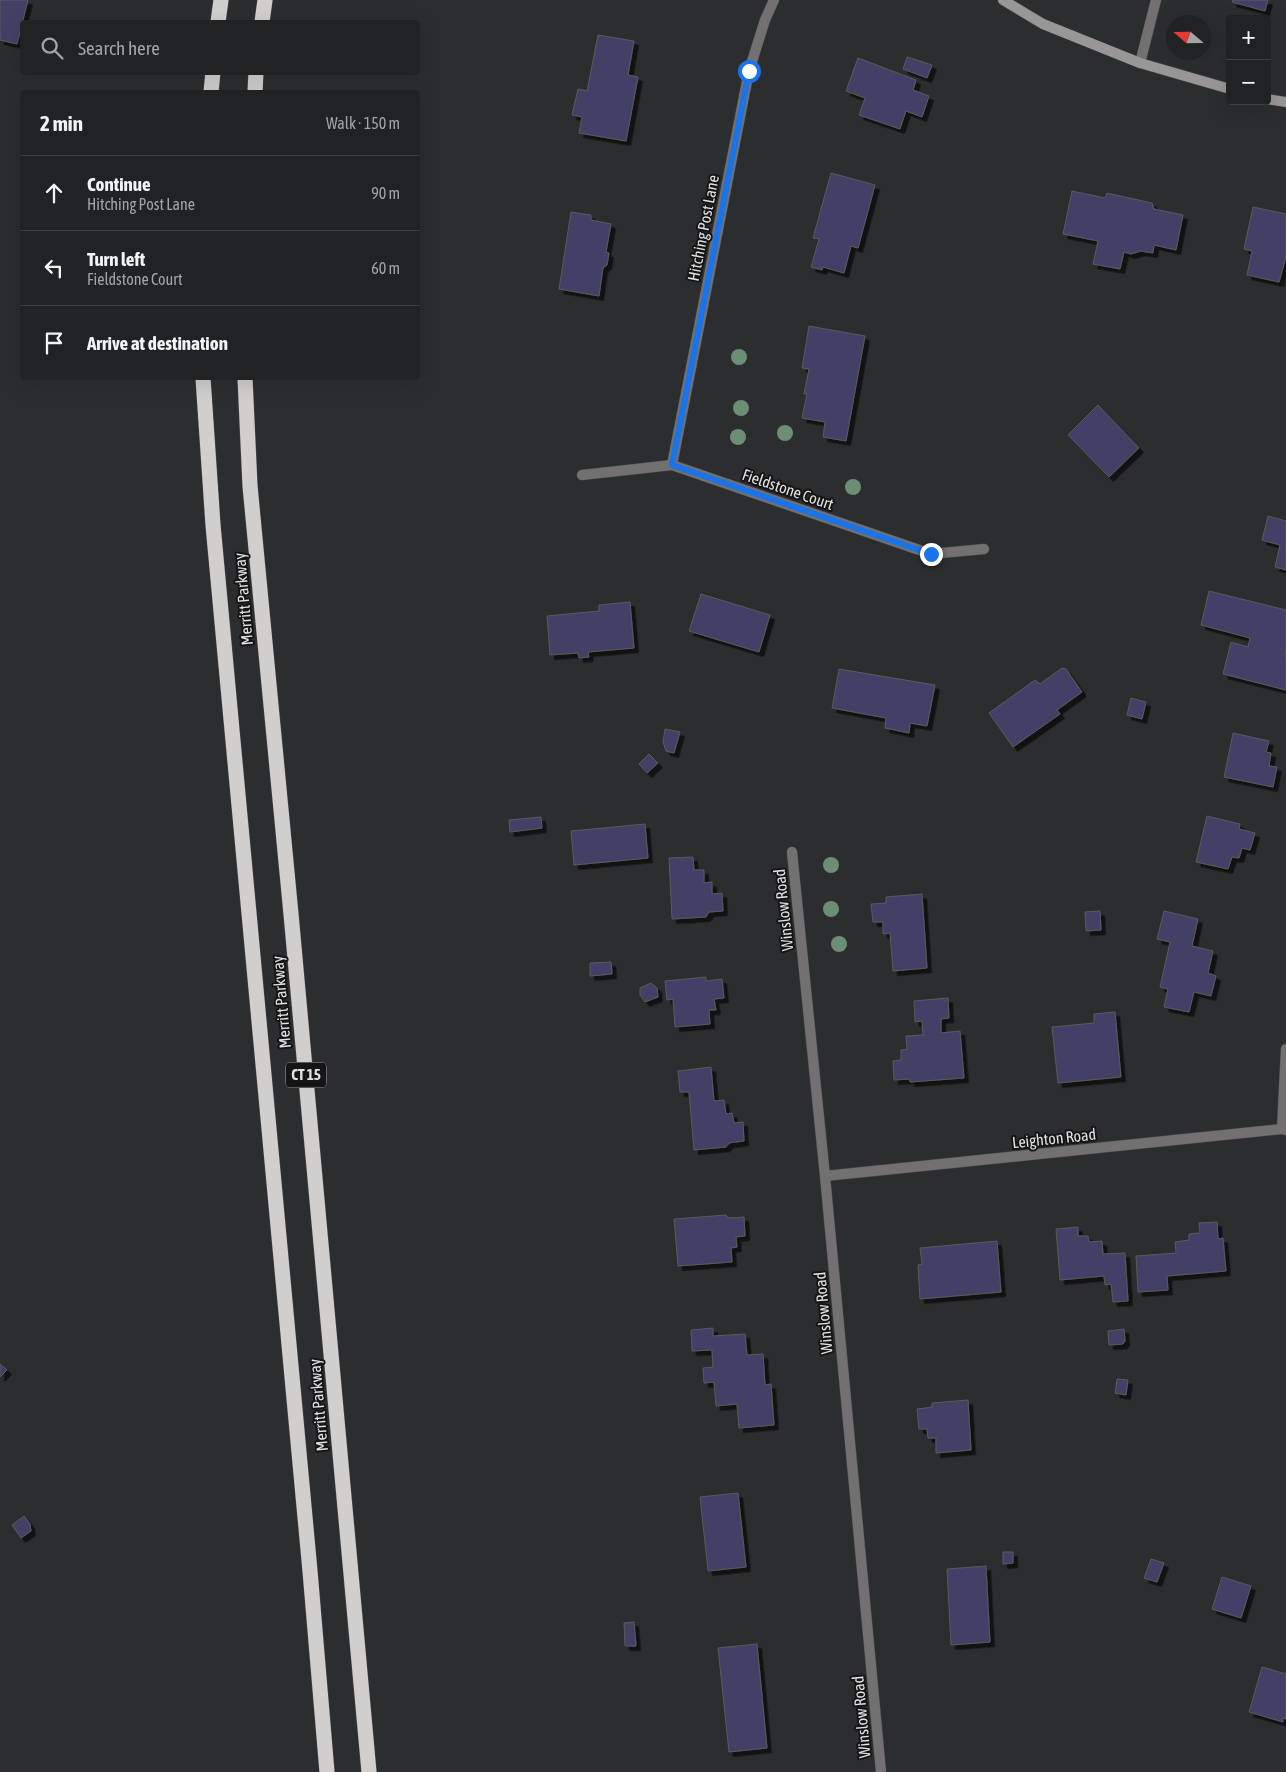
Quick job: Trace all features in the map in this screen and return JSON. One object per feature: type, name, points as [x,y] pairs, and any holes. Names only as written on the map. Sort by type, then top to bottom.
[{"type":"highway","points":[[218,20],[221,0]]},
{"type":"highway","points":[[262,20],[265,0]]},
{"type":"highway","points":[[211,90],[212,75]]},
{"type":"highway","points":[[255,90],[256,75]]},
{"type":"highway","name":"Merritt Parkway","points":[[204,380],[212,525],[310,1571],[327,1772]]},
{"type":"highway","name":"Merritt Parkway","points":[[245,380],[250,486],[369,1772]]},
{"type":"street","name":"Hitching Post Lane","points":[[672,465],[749,71],[765,20],[774,0]]},
{"type":"street","points":[[1003,0],[1043,24],[1140,63],[1226,88]]},
{"type":"street","points":[[1140,63],[1156,0]]},
{"type":"street","points":[[1271,100],[1286,102]]},
{"type":"street","name":"Fieldstone Court","points":[[582,475],[672,465],[931,554],[984,549]]},
{"type":"street","name":"Winslow Road","points":[[792,852],[825,1176],[881,1772]]},
{"type":"street","points":[[1284,1130],[1286,1049]]},
{"type":"street","name":"Leighton Road","points":[[825,1176],[1284,1130]]},
{"type":"building","points":[[0,0],[28,0],[23,20],[20,20],[17,44],[0,40]]},
{"type":"building","points":[[1233,0],[1268,0],[1265,11],[1232,2]]},
{"type":"building","points":[[598,35],[634,41],[628,75],[638,77],[626,141],[579,133],[582,117],[572,115],[578,89],[587,91]]},
{"type":"building","points":[[907,57],[932,65],[927,78],[903,69]]},
{"type":"building","points":[[858,58],[916,80],[913,90],[929,96],[922,117],[906,111],[900,129],[859,115],[865,98],[846,91]]},
{"type":"building","points":[[831,173],[875,185],[858,248],[851,246],[844,273],[823,267],[822,270],[811,267],[819,239],[813,238]]},
{"type":"building","points":[[1072,191],[1105,198],[1107,193],[1152,203],[1154,209],[1183,215],[1176,250],[1154,245],[1153,253],[1141,251],[1131,254],[1124,252],[1120,269],[1093,264],[1098,241],[1063,234]]},
{"type":"building","points":[[1253,207],[1286,214],[1286,257],[1279,282],[1247,275],[1252,251],[1244,249]]},
{"type":"building","points":[[571,212],[591,215],[591,220],[611,224],[606,252],[609,253],[607,265],[603,268],[599,296],[559,289]]},
{"type":"building","points":[[809,326],[865,336],[846,441],[823,437],[825,422],[802,418],[807,394],[804,394],[809,369],[802,368]]},
{"type":"building","points":[[1098,405],[1139,448],[1109,477],[1068,435]]},
{"type":"building","points":[[1268,516],[1286,521],[1286,570],[1275,567],[1280,545],[1262,540]]},
{"type":"building","points":[[1209,591],[1286,610],[1286,690],[1223,674],[1231,642],[1248,647],[1250,638],[1201,625]]},
{"type":"building","points":[[701,594],[770,615],[759,652],[689,631]]},
{"type":"building","points":[[630,602],[634,648],[588,652],[589,657],[579,658],[578,653],[550,655],[547,616],[599,611],[599,605]]},
{"type":"building","points":[[1062,668],[1066,669],[1082,692],[1057,710],[1060,714],[1013,747],[989,713],[1035,680],[1040,684]]},
{"type":"building","points":[[839,669],[935,685],[927,726],[910,723],[909,733],[885,728],[886,718],[832,708]]},
{"type":"building","points":[[1131,698],[1146,702],[1142,719],[1127,715]]},
{"type":"building","points":[[665,729],[680,732],[674,753],[666,751],[663,742]]},
{"type":"building","points":[[1233,733],[1269,741],[1266,752],[1271,753],[1269,766],[1277,767],[1273,787],[1224,777]]},
{"type":"building","points":[[649,754],[658,763],[647,773],[639,764]]},
{"type":"building","points":[[1207,816],[1240,824],[1239,829],[1255,833],[1250,850],[1242,848],[1239,858],[1232,857],[1228,869],[1196,862]]},
{"type":"building","points":[[541,817],[542,828],[510,832],[509,820]]},
{"type":"building","points":[[645,824],[648,858],[574,865],[571,831]]},
{"type":"building","points":[[693,857],[694,870],[704,870],[704,883],[712,882],[712,894],[722,893],[723,911],[709,912],[706,917],[672,919],[669,858]]},
{"type":"building","points":[[922,894],[927,968],[893,971],[890,933],[883,934],[883,922],[873,922],[871,904],[886,903],[886,897]]},
{"type":"building","points":[[1100,911],[1101,930],[1086,931],[1085,912]]},
{"type":"building","points":[[1164,911],[1198,919],[1192,946],[1213,951],[1208,973],[1216,976],[1211,996],[1194,992],[1189,1012],[1164,1007],[1168,989],[1160,987],[1170,942],[1157,939]]},
{"type":"building","points":[[611,962],[612,974],[590,976],[590,963]]},
{"type":"building","points":[[706,977],[706,981],[722,979],[724,998],[714,999],[716,1010],[709,1010],[710,1024],[675,1027],[673,999],[667,1000],[665,981]]},
{"type":"building","points":[[651,983],[657,988],[658,997],[645,1002],[640,995],[640,988]]},
{"type":"building","points":[[948,998],[949,1018],[941,1019],[941,1033],[960,1031],[964,1078],[910,1082],[910,1079],[894,1080],[893,1061],[901,1060],[901,1050],[907,1049],[906,1036],[923,1035],[922,1021],[915,1022],[914,1001]]},
{"type":"building","points":[[1115,1012],[1121,1077],[1058,1083],[1052,1027],[1094,1023],[1094,1014]]},
{"type":"building","points":[[711,1067],[714,1101],[724,1100],[726,1114],[732,1113],[734,1123],[743,1122],[744,1141],[729,1143],[726,1147],[694,1150],[689,1092],[680,1092],[678,1071]]},
{"type":"building","points":[[726,1215],[729,1218],[744,1217],[745,1236],[736,1237],[737,1247],[731,1248],[732,1262],[678,1266],[674,1219]]},
{"type":"building","points":[[1217,1222],[1218,1239],[1223,1238],[1226,1271],[1167,1276],[1168,1290],[1138,1292],[1136,1256],[1176,1253],[1175,1242],[1189,1240],[1189,1234],[1200,1233],[1199,1223]]},
{"type":"building","points":[[1078,1227],[1078,1236],[1088,1236],[1089,1242],[1102,1241],[1103,1254],[1125,1253],[1128,1301],[1113,1302],[1111,1284],[1105,1285],[1104,1276],[1060,1280],[1056,1229]]},
{"type":"building","points":[[997,1241],[1001,1292],[920,1299],[918,1265],[922,1264],[920,1248]]},
{"type":"building","points":[[713,1328],[713,1336],[745,1334],[747,1355],[763,1354],[765,1385],[771,1384],[774,1425],[739,1428],[737,1404],[716,1406],[714,1382],[704,1383],[703,1368],[713,1367],[712,1350],[692,1351],[691,1330]]},
{"type":"building","points":[[1124,1329],[1125,1341],[1123,1344],[1109,1345],[1108,1331]]},
{"type":"building","points":[[0,1364],[7,1370],[0,1377]]},
{"type":"building","points":[[1117,1379],[1128,1380],[1126,1395],[1115,1393]]},
{"type":"building","points":[[968,1400],[971,1450],[936,1453],[936,1438],[928,1438],[927,1429],[919,1429],[917,1409],[932,1407],[932,1403]]},
{"type":"building","points":[[738,1493],[746,1567],[708,1571],[700,1497]]},
{"type":"building","points":[[24,1516],[30,1524],[31,1531],[21,1538],[12,1525]]},
{"type":"building","points":[[1003,1552],[1013,1552],[1013,1563],[1003,1564]]},
{"type":"building","points":[[1151,1559],[1164,1563],[1157,1582],[1144,1578]]},
{"type":"building","points":[[986,1566],[990,1642],[951,1645],[947,1569]]},
{"type":"building","points":[[1222,1577],[1251,1586],[1241,1618],[1212,1609]]},
{"type":"building","points":[[634,1622],[636,1646],[625,1646],[624,1623]]},
{"type":"building","points":[[757,1644],[767,1748],[729,1752],[718,1648]]},
{"type":"building","points":[[1262,1667],[1286,1674],[1286,1719],[1283,1718],[1283,1722],[1249,1712]]},
{"type":"route","points":[[749,71],[672,465],[931,554]]}]
